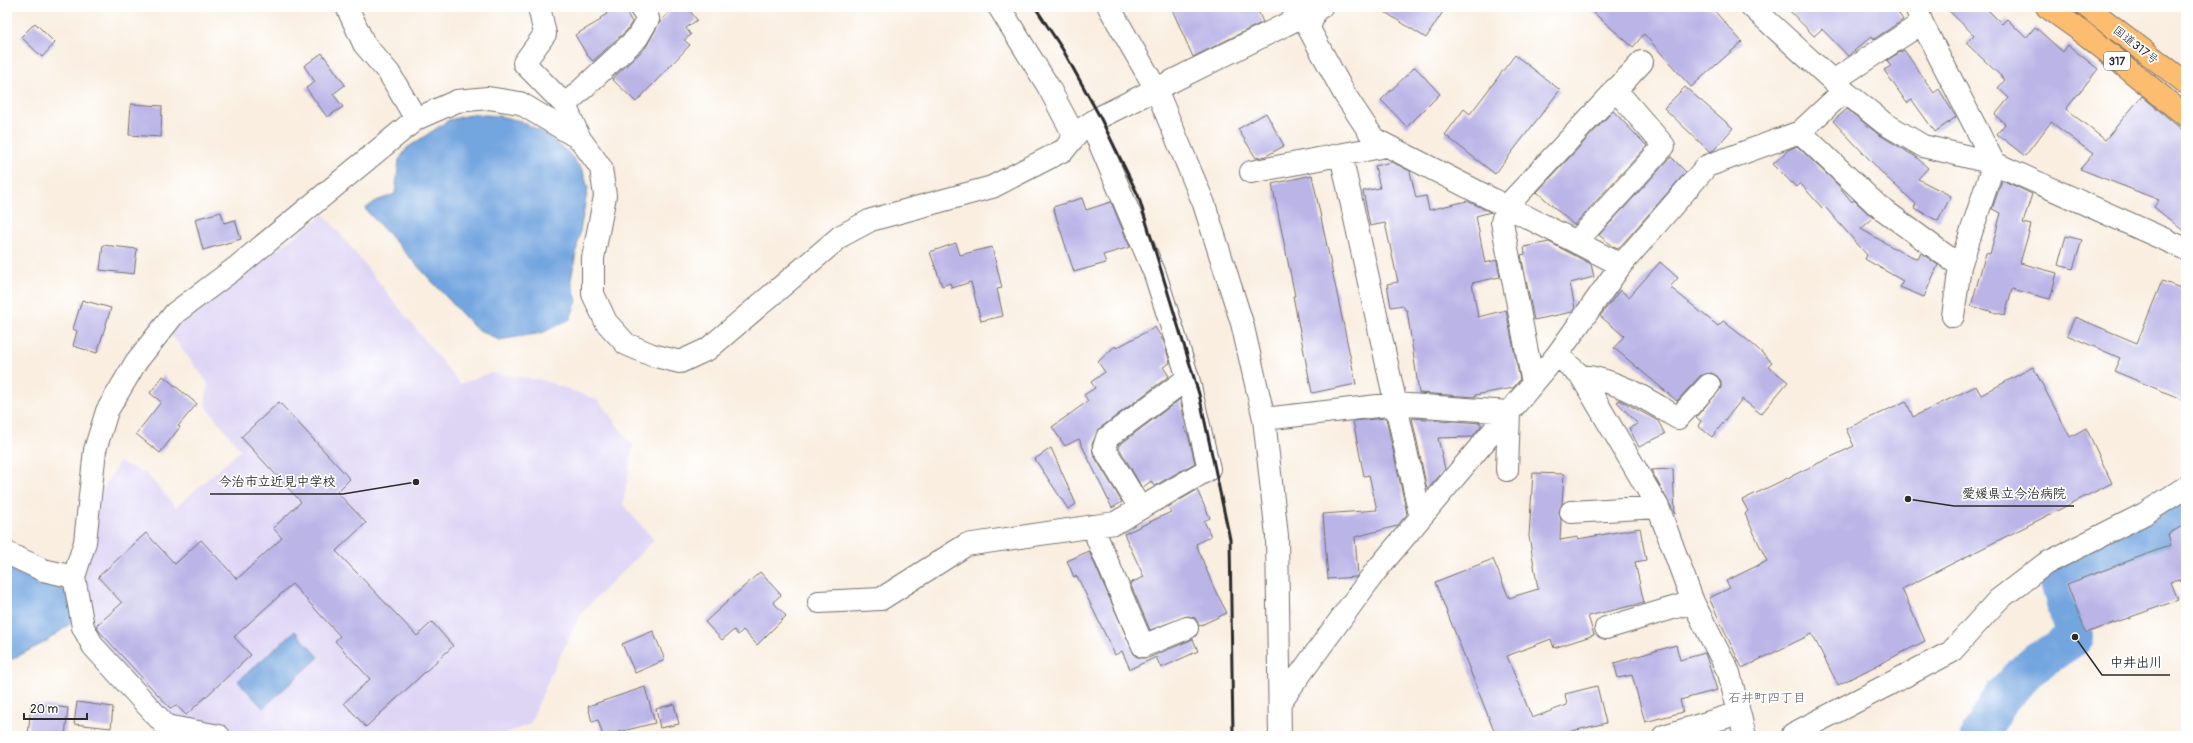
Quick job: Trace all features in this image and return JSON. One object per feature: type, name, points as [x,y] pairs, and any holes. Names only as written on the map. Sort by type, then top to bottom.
[{"type":"highway","name":"国道317号","points":[[2047,7],[2085,34],[2186,116]]},
{"type":"highway","name":"国道317号","points":[[2087,7],[2186,83]]},
{"type":"street","points":[[348,7],[364,44],[389,73],[416,119]]},
{"type":"street","points":[[539,7],[544,34],[524,63],[565,106],[580,138],[601,168],[605,196],[593,258],[593,294],[606,322],[626,344],[652,355],[680,362],[708,350],[841,236],[871,220],[992,187],[1064,150],[1075,136],[1091,123],[1316,8]]},
{"type":"street","points":[[565,106],[637,38],[648,19],[640,7]]},
{"type":"street","points":[[999,7],[1048,86],[1075,136]]},
{"type":"street","points":[[1109,7],[1156,89],[1204,204],[1242,323],[1264,419],[1277,536],[1280,736]]},
{"type":"street","points":[[1752,7],[1838,86],[1884,123],[1923,146],[1994,163],[2186,249]]},
{"type":"street","points":[[1316,8],[1308,29],[1344,95],[1374,139],[1621,264]]},
{"type":"street","points":[[1280,702],[1374,572],[1557,355],[1621,264],[1707,166],[1800,132],[1838,86],[1919,15],[1994,163],[1960,266],[1953,316]]},
{"type":"street","points":[[1533,382],[1502,222],[1506,207],[1642,62]]},
{"type":"street","points":[[1576,242],[1664,146],[1616,89]]},
{"type":"street","points":[[219,736],[166,726],[93,646],[83,627],[74,577],[85,542],[95,450],[107,411],[136,362],[175,313],[238,266],[416,119],[457,101],[488,98],[520,103],[580,138]]},
{"type":"street","points":[[819,602],[881,599],[966,546],[1116,523],[1209,469],[1188,378],[1155,274],[1091,123]]},
{"type":"street","points":[[1800,132],[1877,205],[1960,266]]},
{"type":"street","points":[[1252,172],[1386,146]]},
{"type":"street","points":[[1341,154],[1419,510]]},
{"type":"street","points":[[1557,355],[1581,376],[1658,507],[1693,602],[1729,673],[1745,736]]},
{"type":"street","points":[[1581,376],[1608,381],[1638,394],[1678,418],[1709,385]]},
{"type":"street","points":[[1140,508],[1104,448],[1107,438],[1188,378]]},
{"type":"street","points":[[1264,419],[1396,404],[1509,412]]},
{"type":"street","points":[[1507,470],[1509,412]]},
{"type":"street","points":[[1793,734],[1951,652],[1998,600],[2045,564],[2144,514],[2186,487]]},
{"type":"street","points":[[1571,512],[1658,507]]},
{"type":"street","points":[[1092,526],[1143,646],[1187,628]]},
{"type":"street","points":[[7,553],[43,570],[74,577]]},
{"type":"street","points":[[1606,628],[1693,602]]},
{"type":"street","points":[[1664,736],[1739,712]]},
{"type":"shaded area","points":[[324,214],[460,384],[490,373],[542,380],[598,400],[633,446],[623,505],[654,540],[581,613],[549,678],[530,724],[501,735],[265,736],[172,721],[90,630],[82,574],[102,491],[119,462],[146,473],[176,507],[241,450],[205,405],[208,383],[169,332]]},
{"type":"water","points":[[473,114],[499,116],[521,121],[542,132],[568,152],[583,171],[588,188],[571,280],[577,301],[570,319],[542,333],[499,340],[475,328],[365,209],[376,201],[395,194],[399,160],[407,148],[449,120]]},
{"type":"water","points":[[7,561],[70,593],[75,620],[47,641],[7,662]]},
{"type":"water","points":[[295,631],[319,657],[263,708],[238,681]]},
{"type":"building","points":[[602,7],[623,7],[632,22],[627,30],[593,61],[587,55],[575,35],[601,20],[600,18],[607,14]]},
{"type":"building","points":[[674,7],[687,7],[697,20],[686,28],[691,35],[684,40],[690,45],[636,102],[612,79],[646,47],[660,22]]},
{"type":"building","points":[[1171,7],[1256,7],[1263,22],[1193,57]]},
{"type":"building","points":[[1377,7],[1446,7],[1426,38]]},
{"type":"building","points":[[1587,7],[1711,7],[1742,42],[1691,87],[1644,34],[1633,47]]},
{"type":"building","points":[[1786,7],[1895,7],[1903,20],[1874,39],[1872,36],[1848,56],[1822,29],[1814,36]]},
{"type":"building","points":[[1945,7],[1985,7],[2002,24],[2007,19],[2026,38],[2035,27],[2063,52],[2068,45],[2098,69],[2066,109],[2105,140],[2142,96],[2186,133],[2186,233],[2154,207],[2159,200],[2080,169],[2093,154],[2051,122],[2025,156],[1997,134],[2005,124],[1995,115],[2009,98],[1998,88],[2005,80],[1966,43],[1974,35]]},
{"type":"building","points":[[35,23],[55,43],[42,57],[21,37]]},
{"type":"building","points":[[1904,50],[1934,93],[1939,89],[1956,117],[1935,132],[1912,100],[1907,103],[1884,70],[1891,66],[1887,60]]},
{"type":"building","points":[[322,53],[345,85],[333,94],[343,107],[327,117],[306,88],[315,82],[304,66]]},
{"type":"building","points":[[1515,55],[1560,90],[1495,174],[1445,135],[1464,109],[1470,114]]},
{"type":"building","points":[[1415,67],[1440,94],[1407,127],[1381,100]]},
{"type":"building","points":[[1685,87],[1733,128],[1714,150],[1710,152],[1664,108]]},
{"type":"building","points":[[131,104],[162,106],[161,137],[129,135]]},
{"type":"building","points":[[1847,109],[1878,134],[1916,157],[1928,168],[1918,179],[1951,196],[1938,221],[1914,208],[1916,204],[1886,177],[1833,121]]},
{"type":"building","points":[[1613,111],[1647,146],[1574,225],[1537,192]]},
{"type":"building","points":[[1266,113],[1284,146],[1266,156],[1256,158],[1238,129]]},
{"type":"building","points":[[1797,146],[1838,185],[1852,202],[1854,200],[1873,218],[1861,229],[1899,251],[1918,259],[1921,253],[1938,265],[1924,297],[1900,287],[1903,281],[1865,259],[1867,255],[1825,207],[1823,209],[1800,183],[1796,187],[1773,164],[1788,150]]},
{"type":"building","points":[[1671,157],[1686,172],[1618,249],[1613,247],[1599,235]]},
{"type":"building","points":[[1392,162],[1410,171],[1416,198],[1426,196],[1429,210],[1467,201],[1491,212],[1476,216],[1485,263],[1497,260],[1500,277],[1472,283],[1478,317],[1506,310],[1520,380],[1513,388],[1475,395],[1475,397],[1419,393],[1407,310],[1405,310],[1403,305],[1391,307],[1387,284],[1398,282],[1385,223],[1370,226],[1363,191],[1380,188],[1375,166]]},
{"type":"building","points":[[1312,175],[1356,384],[1312,393],[1293,296],[1295,296],[1272,184]]},
{"type":"building","points":[[2002,180],[2032,194],[2023,223],[2031,225],[2020,263],[2057,273],[2050,299],[2012,289],[2005,315],[1971,306],[1986,253],[1990,254],[2001,213],[1992,209]]},
{"type":"building","points":[[1082,198],[1086,210],[1111,202],[1130,247],[1103,255],[1106,263],[1074,272],[1053,207]]},
{"type":"building","points":[[221,212],[224,223],[235,220],[241,239],[203,250],[195,219]]},
{"type":"building","points":[[2066,236],[2082,240],[2073,269],[2058,265]]},
{"type":"building","points":[[1549,242],[1591,264],[1594,277],[1570,283],[1575,308],[1572,312],[1534,320],[1521,255],[1525,254],[1524,247]]},
{"type":"building","points":[[956,243],[960,255],[992,247],[1002,288],[997,289],[1003,316],[981,321],[971,282],[952,288],[950,283],[942,286],[930,252]]},
{"type":"building","points":[[103,245],[137,249],[134,274],[100,270]]},
{"type":"building","points":[[1660,262],[1678,278],[1670,287],[1718,326],[1723,321],[1750,342],[1772,362],[1768,366],[1788,382],[1761,414],[1742,399],[1712,437],[1698,426],[1701,421],[1696,417],[1721,388],[1721,381],[1717,376],[1711,373],[1700,376],[1677,401],[1614,348],[1624,336],[1600,316],[1620,290],[1629,297]]},
{"type":"building","points":[[2162,281],[2186,290],[2186,401],[2114,371],[2120,358],[2067,335],[2075,317],[2137,343]]},
{"type":"building","points":[[82,300],[111,308],[97,353],[73,346],[77,331],[73,329]]},
{"type":"building","points":[[1155,327],[1164,342],[1170,363],[1163,367],[1169,376],[1100,428],[1092,444],[1093,454],[1122,502],[1112,508],[1079,439],[1065,446],[1052,427],[1088,401],[1084,395],[1095,388],[1091,382],[1105,372],[1098,362],[1115,346],[1116,348]]},
{"type":"building","points":[[2033,367],[2070,437],[2086,428],[2112,483],[1902,589],[1925,641],[1838,685],[1812,634],[1742,668],[1709,598],[1730,588],[1726,581],[1767,561],[1745,514],[1748,511],[1742,500],[1854,446],[1846,429],[1906,401],[1913,417],[1976,386],[1981,395]]},
{"type":"building","points":[[163,376],[197,404],[178,426],[180,427],[160,453],[136,434],[161,402],[150,393]]},
{"type":"building","points":[[1180,399],[1186,426],[1184,428],[1188,434],[1195,463],[1154,486],[1151,481],[1142,488],[1118,446]]},
{"type":"building","points":[[1620,400],[1658,421],[1665,434],[1639,447],[1629,428],[1638,424],[1617,402]]},
{"type":"building","points":[[279,402],[350,479],[337,492],[366,523],[336,551],[417,636],[432,622],[453,646],[366,727],[344,703],[370,679],[335,641],[340,636],[292,584],[234,637],[251,655],[186,715],[177,706],[170,708],[96,626],[122,603],[98,577],[146,533],[175,564],[201,540],[237,579],[282,538],[273,528],[301,502],[241,437]]},
{"type":"building","points":[[1386,418],[1407,514],[1397,526],[1355,537],[1358,575],[1356,577],[1328,579],[1323,514],[1377,510],[1369,475],[1364,476],[1353,421]]},
{"type":"building","points":[[1412,418],[1481,423],[1481,426],[1472,437],[1438,438],[1445,469],[1427,489]]},
{"type":"building","points":[[1051,448],[1076,504],[1068,509],[1035,459]]},
{"type":"building","points":[[1673,469],[1675,514],[1651,470]]},
{"type":"building","points":[[1533,473],[1564,474],[1562,504],[1559,512],[1561,520],[1560,540],[1578,537],[1578,539],[1640,528],[1646,560],[1635,562],[1644,603],[1588,616],[1594,635],[1554,648],[1551,639],[1507,656],[1532,718],[1567,705],[1565,694],[1597,686],[1606,723],[1564,733],[1565,736],[1496,736],[1435,582],[1493,559],[1509,598],[1538,589],[1529,536]]},
{"type":"building","points":[[1197,490],[1210,518],[1204,521],[1211,536],[1196,544],[1213,586],[1227,613],[1199,626],[1195,618],[1188,616],[1150,630],[1130,583],[1144,577],[1124,534],[1171,512],[1168,507]]},
{"type":"building","points":[[2186,524],[2186,581],[2181,582],[2180,580],[2171,582],[2178,600],[2086,633],[2067,584],[2171,545],[2168,534]]},
{"type":"building","points":[[1089,551],[1135,656],[1148,658],[1193,639],[1198,651],[1161,668],[1156,657],[1130,669],[1122,651],[1115,655],[1077,576],[1074,577],[1067,561]]},
{"type":"building","points":[[760,572],[781,595],[773,602],[786,616],[757,645],[743,630],[738,635],[734,630],[722,640],[705,622]]},
{"type":"building","points":[[653,631],[665,660],[635,673],[622,644]]},
{"type":"building","points":[[1676,645],[1680,660],[1705,653],[1717,690],[1680,700],[1683,712],[1645,722],[1632,675],[1618,678],[1614,663]]},
{"type":"building","points":[[645,687],[655,723],[603,736],[598,720],[592,722],[588,706]]},
{"type":"building","points":[[77,702],[113,707],[111,728],[74,724]]},
{"type":"building","points":[[31,704],[68,708],[65,736],[28,736]]},
{"type":"building","points":[[674,704],[679,724],[660,728],[656,709]]},
{"type":"waterway","points":[[1979,736],[2003,696],[2030,667],[2075,637],[2059,582],[2159,534],[2186,515]]},
{"type":"railway","points":[[1035,7],[1063,50],[1100,117],[1138,195],[1199,394],[1230,539],[1233,736]]},
{"type":"place","name":"今治市立近見中学校","points":[[416,482]]},
{"type":"place","name":"愛媛県立今治病院","points":[[1908,499]]},
{"type":"place","name":"中井出川","points":[[2075,637]]},
{"type":"district","name":"石井町四丁目","points":[[1767,697]]}]
